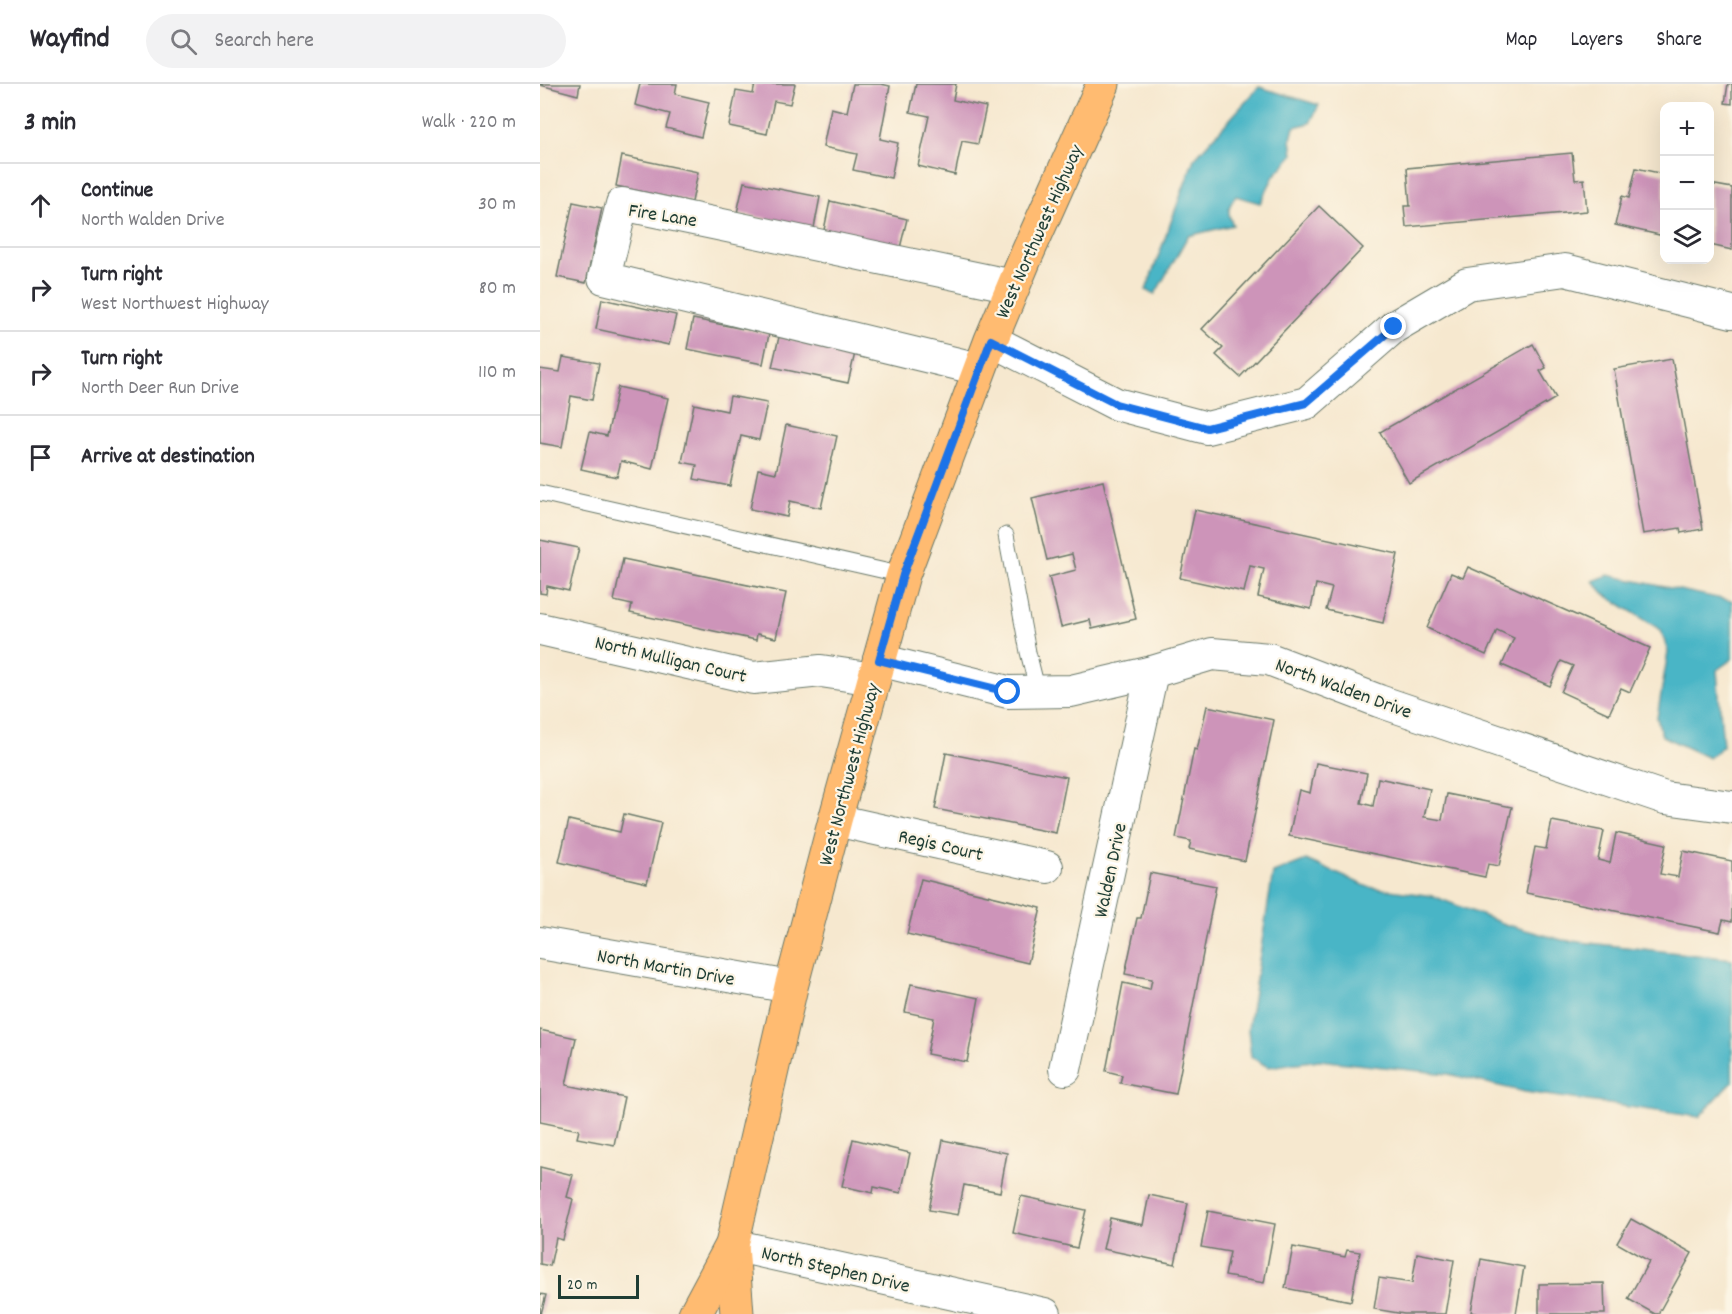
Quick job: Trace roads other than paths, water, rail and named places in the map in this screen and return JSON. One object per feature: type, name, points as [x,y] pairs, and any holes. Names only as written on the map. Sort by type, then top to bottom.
[{"type":"main road","name":"West Northwest Highway","points":[[694,1314],[732,1245],[791,987],[903,575],[1013,286],[1103,84]]},
{"type":"main road","name":"West Northwest Highway","points":[[732,1245],[737,1314]]},
{"type":"street","name":"Fire Lane","points":[[985,355],[604,278],[622,204],[1013,286]]},
{"type":"street","points":[[985,355],[1116,404],[1207,428],[1306,403],[1394,327],[1467,284],[1564,270],[1732,312]]},
{"type":"street","name":"North Mulligan Court","points":[[540,629],[753,678],[822,671],[876,670]]},
{"type":"street","name":"North Walden Drive","points":[[876,670],[1008,692],[1038,692],[1071,691],[1152,672],[1212,654],[1269,659],[1379,701],[1665,798],[1732,807]]},
{"type":"street","name":"Walden Drive","points":[[1065,1069],[1152,672]]},
{"type":"street","name":"Regis Court","points":[[835,820],[1047,867]]},
{"type":"street","name":"North Martin Drive","points":[[540,943],[791,987]]},
{"type":"street","name":"North Stephen Drive","points":[[732,1245],[1045,1314]]},
{"type":"lane","points":[[540,493],[903,575]]},
{"type":"lane","points":[[1006,535],[1028,652],[1038,692]]},
{"type":"water","points":[[1259,87],[1319,105],[1310,123],[1294,127],[1291,139],[1293,155],[1274,176],[1260,203],[1236,196],[1229,210],[1233,225],[1188,236],[1155,294],[1146,290],[1194,159]]},
{"type":"water","points":[[1608,575],[1732,601],[1732,659],[1717,670],[1723,746],[1709,758],[1662,736],[1657,718],[1668,652],[1661,630],[1605,595],[1593,581]]},
{"type":"water","points":[[1306,860],[1368,887],[1433,896],[1504,924],[1562,940],[1732,959],[1732,1082],[1699,1117],[1525,1092],[1448,1074],[1319,1060],[1268,1067],[1251,1057],[1248,1029],[1273,873]]}]
